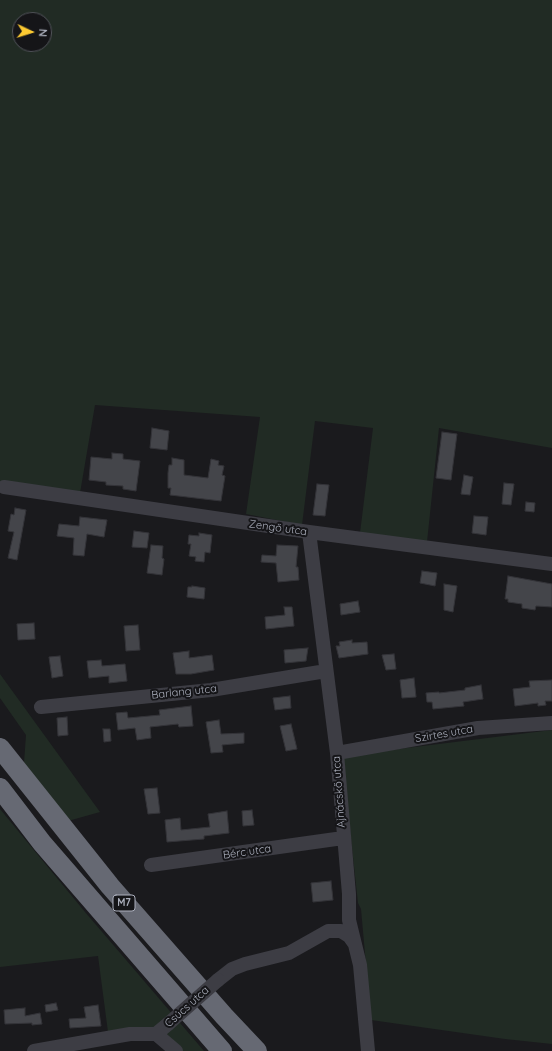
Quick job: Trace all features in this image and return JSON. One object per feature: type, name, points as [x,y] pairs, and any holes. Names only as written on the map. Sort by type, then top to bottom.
[{"type":"highway","name":"M7","points":[[0,748],[115,892],[219,1011],[257,1051]]},
{"type":"highway","name":"M7","points":[[0,788],[42,843],[222,1051]]},
{"type":"street","name":"Zengő utca","points":[[4,487],[309,532],[552,564]]},
{"type":"street","name":"Ajnácskő utca","points":[[309,532],[336,753],[349,894],[349,920],[360,965],[368,1051]]},
{"type":"street","name":"Barlang utca","points":[[41,708],[211,690],[326,671]]},
{"type":"street","name":"Szirtes utca","points":[[336,753],[478,728],[552,722]]},
{"type":"street","name":"Bérc utca","points":[[151,866],[343,838]]},
{"type":"street","name":"Csúcs utca","points":[[34,1051],[130,1034],[156,1034],[232,969],[245,964],[289,953],[328,931],[343,917],[348,906]]},
{"type":"street","points":[[328,931],[341,931],[349,936],[354,944]]},
{"type":"street","points":[[156,1034],[176,1051]]},
{"type":"shaded area","points":[[0,0],[552,0],[552,448],[439,428],[427,542],[360,533],[373,428],[315,421],[302,525],[246,514],[260,417],[95,405],[80,493],[0,481]]},
{"type":"shaded area","points":[[0,674],[100,812],[68,821],[24,763],[26,735],[0,698]]},
{"type":"shaded area","points":[[552,730],[552,1044],[505,1039],[371,1020],[361,909],[358,903],[342,756]]},
{"type":"shaded area","points":[[0,809],[85,912],[204,1051],[171,1051],[157,1040],[108,1032],[98,956],[0,967]]},
{"type":"building","points":[[152,428],[169,431],[167,450],[150,448]]},
{"type":"building","points":[[442,432],[457,434],[451,480],[436,478]]},
{"type":"building","points":[[112,453],[123,454],[123,459],[140,461],[136,491],[123,489],[123,486],[106,485],[106,482],[89,480],[91,457],[112,459]]},
{"type":"building","points":[[172,458],[184,460],[184,475],[208,478],[211,459],[219,461],[218,465],[224,466],[222,475],[225,476],[221,501],[170,495],[171,488],[168,488],[168,473],[169,465],[172,465]]},
{"type":"building","points":[[464,475],[473,477],[470,495],[461,494]]},
{"type":"building","points":[[504,483],[514,484],[511,505],[502,504]]},
{"type":"building","points":[[317,484],[329,485],[325,516],[313,515]]},
{"type":"building","points":[[526,502],[535,503],[534,512],[525,511]]},
{"type":"building","points":[[15,508],[26,510],[17,560],[8,558],[14,532],[8,531],[11,514],[14,515]]},
{"type":"building","points":[[474,516],[488,517],[486,535],[472,533]]},
{"type":"building","points":[[80,517],[107,520],[104,537],[87,534],[84,556],[73,555],[74,538],[57,536],[59,524],[79,526]]},
{"type":"building","points":[[134,531],[149,533],[147,548],[132,547]]},
{"type":"building","points":[[199,533],[212,535],[210,553],[205,552],[204,562],[195,561],[196,557],[189,556],[191,544],[188,544],[189,535],[199,536]]},
{"type":"building","points":[[151,545],[163,546],[162,558],[164,559],[162,575],[147,573]]},
{"type":"building","points":[[277,545],[298,546],[296,567],[298,567],[299,580],[278,582],[276,563],[261,562],[262,555],[276,556]]},
{"type":"building","points":[[422,571],[437,573],[435,586],[420,583]]},
{"type":"building","points":[[508,576],[552,584],[552,607],[536,606],[535,610],[522,608],[522,604],[508,602],[508,599],[505,599]]},
{"type":"building","points":[[444,584],[457,586],[453,612],[444,610]]},
{"type":"building","points":[[192,586],[205,588],[204,599],[187,597],[188,587]]},
{"type":"building","points":[[358,601],[360,612],[341,615],[340,604]]},
{"type":"building","points":[[284,607],[292,607],[294,626],[266,629],[265,617],[285,615]]},
{"type":"building","points":[[34,623],[35,639],[18,640],[17,624]]},
{"type":"building","points":[[138,625],[140,650],[126,651],[124,626]]},
{"type":"building","points":[[352,640],[352,643],[367,642],[368,654],[339,658],[336,646],[340,646],[339,642]]},
{"type":"building","points":[[308,648],[306,661],[285,663],[284,650]]},
{"type":"building","points":[[189,651],[189,658],[212,655],[214,670],[191,674],[176,674],[173,653]]},
{"type":"building","points":[[394,654],[396,669],[386,670],[382,655]]},
{"type":"building","points":[[60,656],[63,676],[52,678],[49,657]]},
{"type":"building","points":[[101,660],[102,666],[125,664],[127,681],[109,683],[109,676],[89,678],[87,661]]},
{"type":"building","points":[[414,678],[416,697],[402,698],[400,680]]},
{"type":"building","points":[[552,680],[552,701],[545,701],[546,705],[538,706],[538,703],[515,706],[513,689],[530,687],[529,681]]},
{"type":"building","points":[[481,685],[483,699],[463,702],[464,706],[433,709],[432,702],[427,702],[426,693],[465,690],[465,688]]},
{"type":"building","points":[[290,696],[291,708],[275,710],[273,698]]},
{"type":"building","points":[[191,706],[193,726],[179,727],[178,724],[150,727],[151,738],[137,740],[135,728],[118,730],[116,713],[127,712],[128,718],[160,715],[159,710]]},
{"type":"building","points":[[67,717],[68,735],[58,736],[57,718]]},
{"type":"building","points":[[219,720],[221,734],[244,733],[244,743],[222,745],[223,752],[211,753],[206,722]]},
{"type":"building","points":[[291,724],[297,749],[286,751],[280,726]]},
{"type":"building","points":[[103,729],[110,729],[111,741],[104,742]]},
{"type":"building","points":[[157,788],[160,813],[148,814],[144,789]]},
{"type":"building","points":[[252,810],[254,825],[243,826],[242,811]]},
{"type":"building","points":[[227,811],[229,833],[204,836],[204,839],[167,842],[165,820],[180,818],[181,830],[210,827],[208,814]]},
{"type":"building","points":[[331,881],[333,900],[313,902],[311,883]]},
{"type":"building","points":[[56,1003],[58,1010],[46,1012],[45,1005]]},
{"type":"building","points":[[98,1005],[101,1026],[70,1028],[69,1019],[86,1018],[84,1007]]},
{"type":"building","points":[[25,1008],[25,1016],[40,1013],[42,1024],[5,1024],[4,1010]]}]
